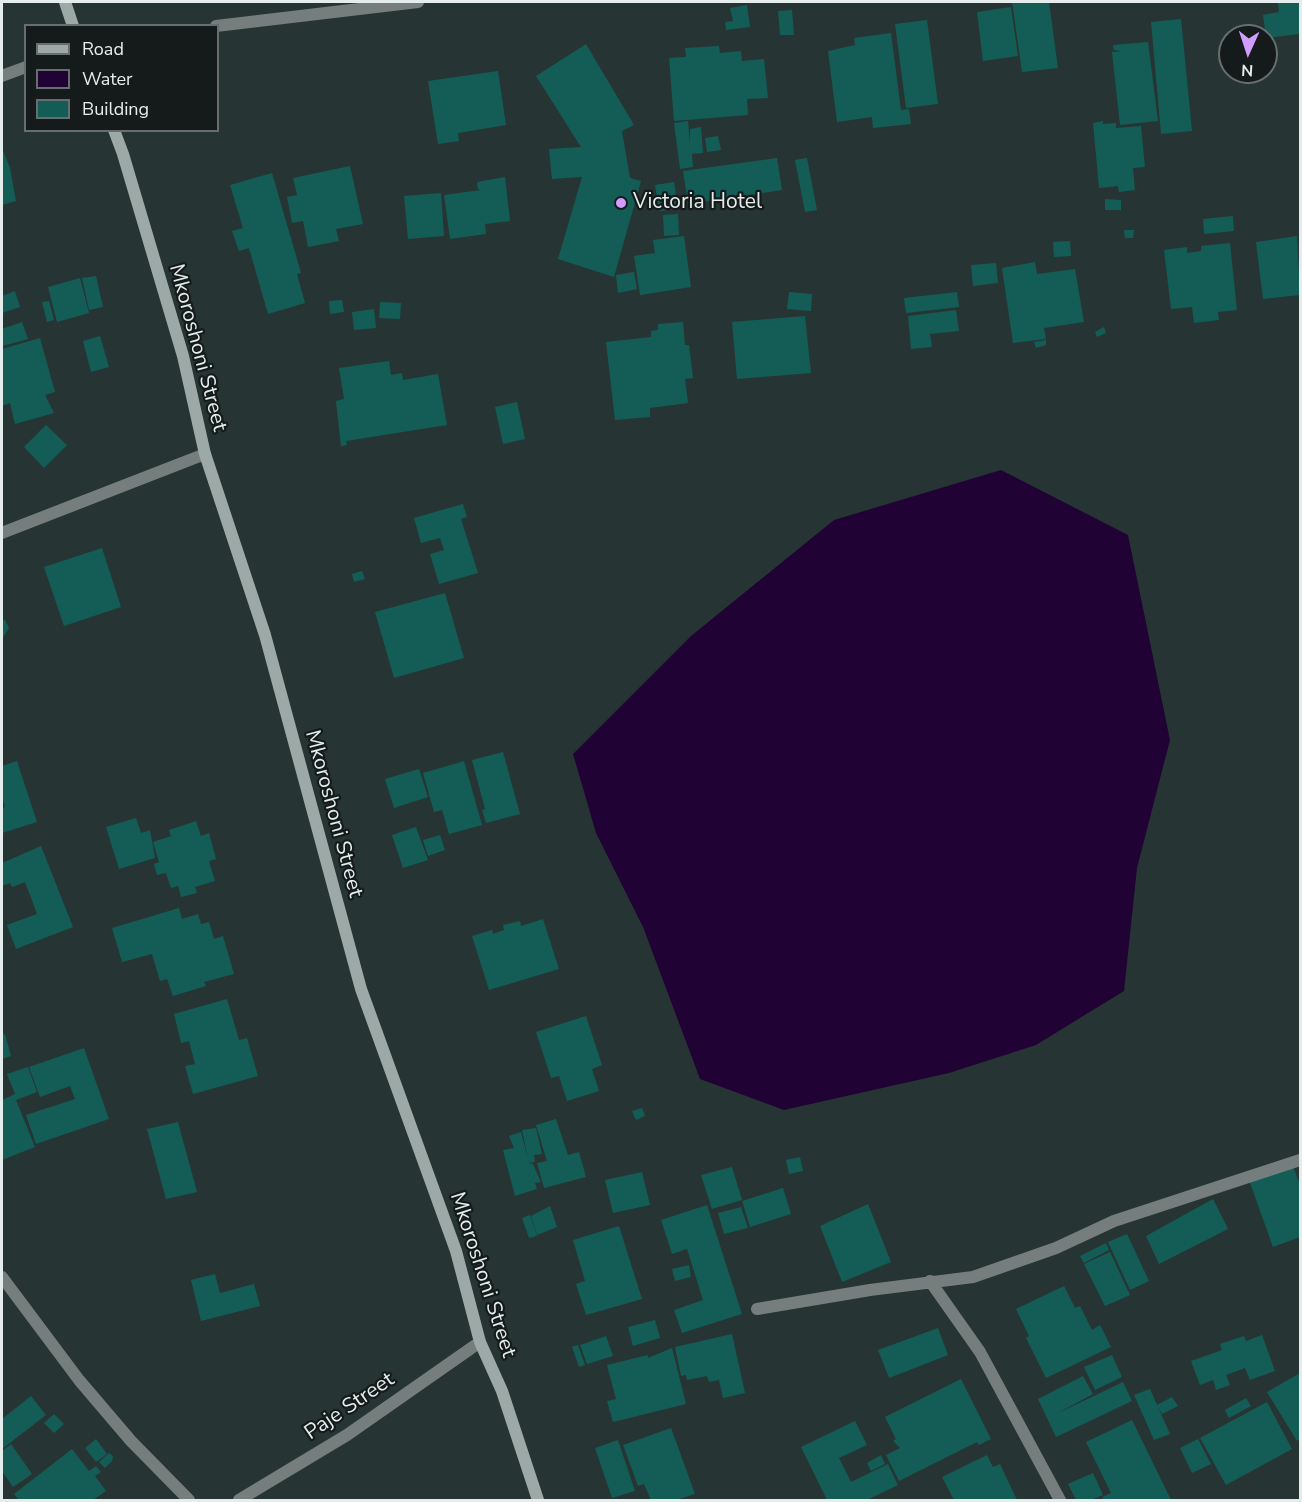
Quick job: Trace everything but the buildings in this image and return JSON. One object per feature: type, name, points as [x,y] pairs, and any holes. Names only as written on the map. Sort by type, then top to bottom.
[{"type":"street","points":[[65,2],[72,24]]},
{"type":"street","points":[[219,26],[418,2]]},
{"type":"street","points":[[2,76],[24,68]]},
{"type":"street","name":"Mkoroshoni Street","points":[[115,132],[183,356],[205,454],[265,635],[361,989],[456,1251],[480,1342],[502,1390],[538,1500]]},
{"type":"street","points":[[2,533],[205,454]]},
{"type":"street","points":[[757,1309],[930,1281],[973,1277],[1056,1248],[1114,1221],[1300,1160]]},
{"type":"street","points":[[2,1277],[87,1389],[131,1441],[189,1500]]},
{"type":"street","points":[[930,1281],[980,1352],[1060,1500]]},
{"type":"street","name":"Paje Street","points":[[238,1500],[347,1435],[480,1342]]},
{"type":"water","points":[[1001,470],[1128,535],[1170,740],[1137,868],[1124,991],[1036,1045],[949,1073],[784,1110],[700,1079],[643,927],[596,833],[573,754],[691,636],[834,520]]},
{"type":"place","name":"Victoria Hotel","points":[[621,203]]}]
